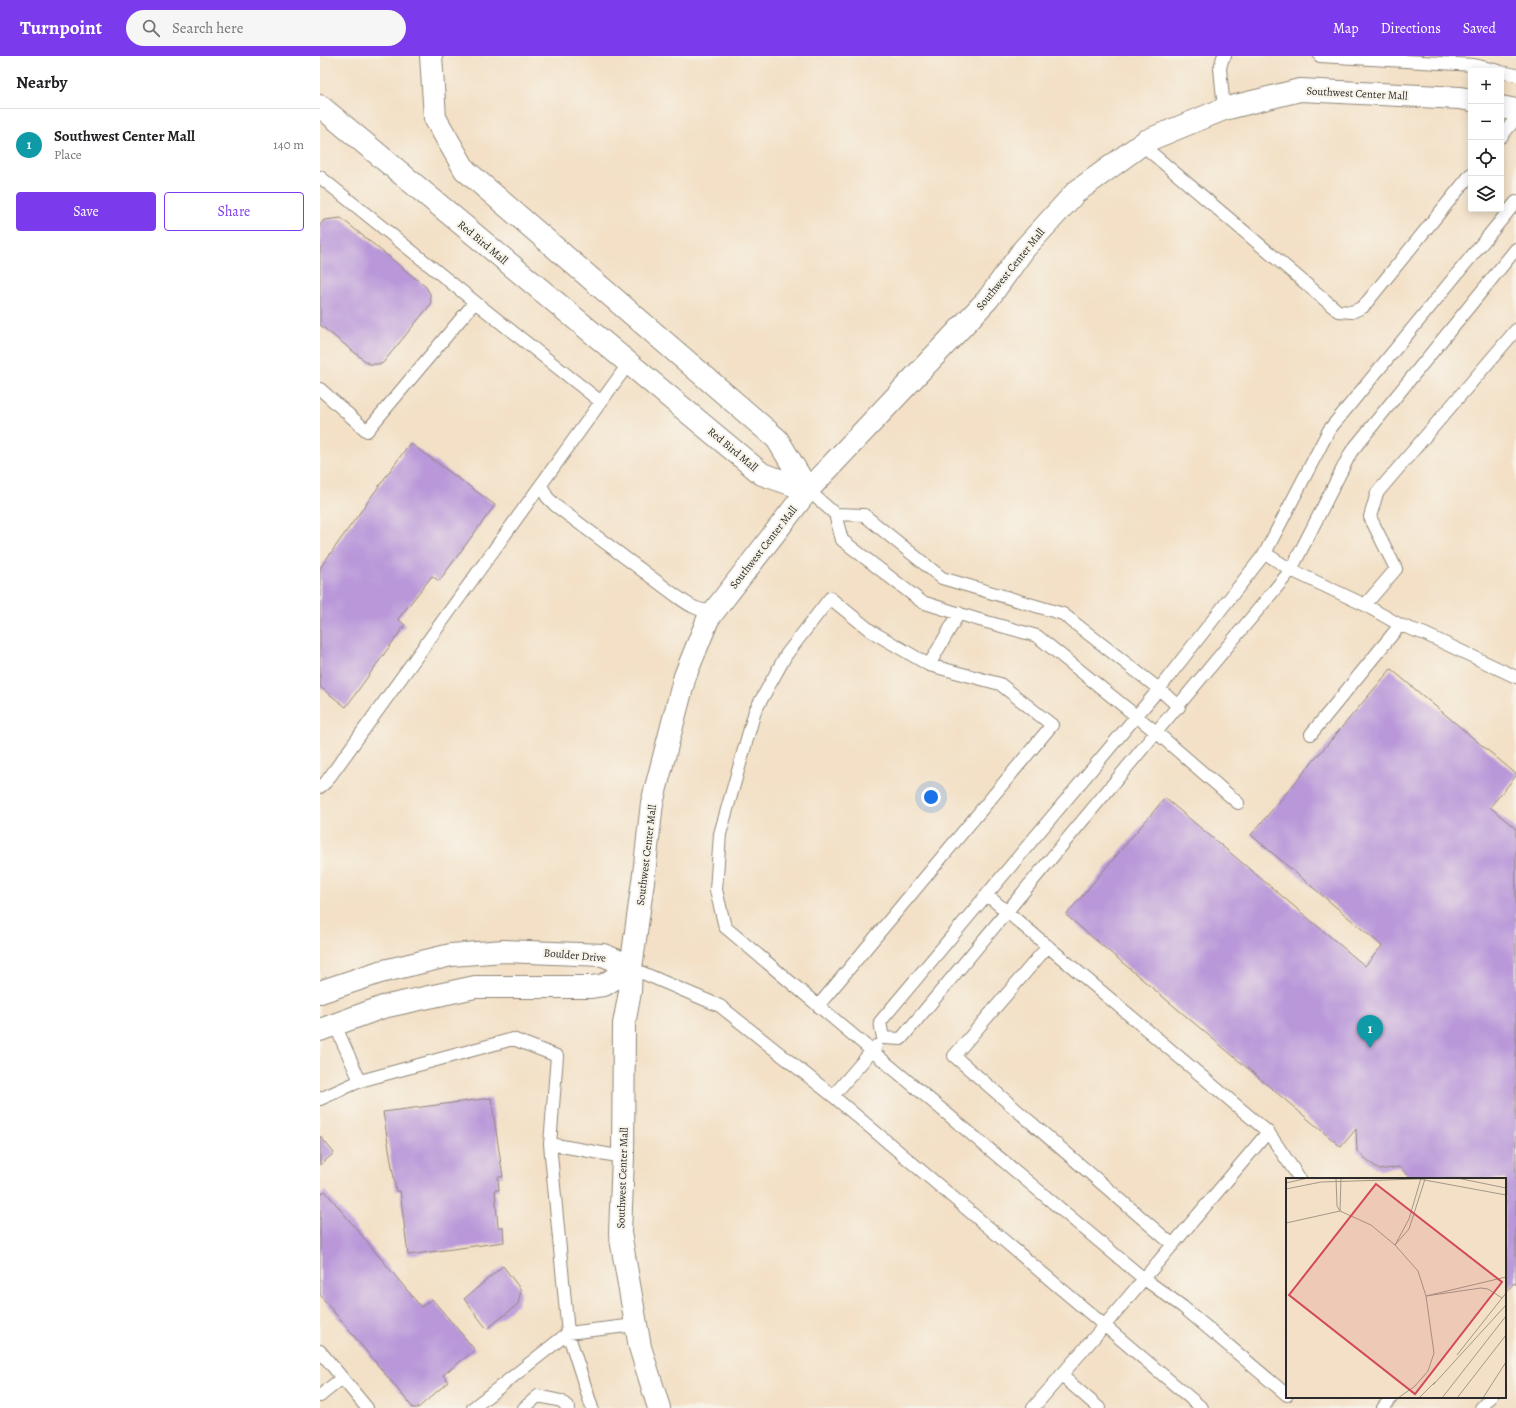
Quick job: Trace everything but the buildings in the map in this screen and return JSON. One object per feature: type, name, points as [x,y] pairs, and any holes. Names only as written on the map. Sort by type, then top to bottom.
[{"type":"street","points":[[430,56],[435,118],[465,170],[777,439],[808,490]]},
{"type":"street","name":"Southwest Center Mall","points":[[659,1408],[640,1347],[620,1233],[623,1157],[624,1024],[630,992],[631,968],[652,803],[685,676],[708,619],[808,490],[988,299],[1024,249],[1076,192],[1146,140],[1224,110],[1300,90],[1468,99]]},
{"type":"street","name":"Red Bird Mall","points":[[320,106],[762,474],[808,490]]},
{"type":"street","points":[[1504,108],[1516,110]]},
{"type":"street","name":"Boulder Drive","points":[[320,992],[380,972],[451,955],[504,951],[603,955],[631,968]]},
{"type":"street","points":[[328,1027],[383,1008],[475,987],[604,985],[631,968]]},
{"type":"lane","points":[[1224,110],[1220,68],[1223,57],[1225,56]]},
{"type":"lane","points":[[1320,56],[1474,65],[1487,68]]},
{"type":"lane","points":[[1504,72],[1516,75]]},
{"type":"lane","points":[[1504,133],[1516,118]]},
{"type":"lane","points":[[1141,144],[1338,311],[1352,312],[1363,307],[1469,176]]},
{"type":"lane","points":[[320,177],[601,402]]},
{"type":"lane","points":[[883,1038],[880,1022],[1158,689],[1265,553],[1329,430],[1516,202]]},
{"type":"lane","points":[[883,1038],[901,1039],[1291,570],[1351,452],[1516,249]]},
{"type":"lane","points":[[320,389],[367,431],[475,302]]},
{"type":"lane","points":[[1365,606],[1396,569],[1370,517],[1377,493],[1516,330]]},
{"type":"lane","points":[[320,787],[326,782],[629,363]]},
{"type":"lane","points":[[541,485],[547,498],[556,506],[693,608],[705,611],[715,610]]},
{"type":"lane","points":[[808,490],[836,514],[842,540],[922,602],[1037,636],[1156,732],[1238,803]]},
{"type":"lane","points":[[836,514],[864,515],[942,578],[1062,614],[1158,689],[1178,707]]},
{"type":"lane","points":[[1265,553],[1291,570],[1400,625],[1425,634],[1516,677]]},
{"type":"lane","points":[[818,1006],[1052,725],[1000,684],[929,666],[871,631],[830,598],[786,655],[755,711],[720,834],[716,890],[725,926],[818,1006],[1143,1278],[1183,1307],[1286,1394]]},
{"type":"lane","points":[[929,666],[958,613]]},
{"type":"lane","points":[[1311,734],[1400,625]]},
{"type":"lane","points":[[987,895],[1268,1132],[1299,1178]]},
{"type":"lane","points":[[1048,946],[954,1056],[1173,1245]]},
{"type":"lane","points":[[631,968],[720,1006],[833,1096],[1202,1408]]},
{"type":"lane","points":[[328,1027],[360,1081]]},
{"type":"lane","points":[[833,1096],[883,1038]]},
{"type":"lane","points":[[320,1099],[360,1081],[513,1039],[557,1056],[550,1144],[568,1333],[592,1408]]},
{"type":"lane","points":[[1033,1408],[1268,1132]]},
{"type":"lane","points":[[550,1144],[623,1157]]},
{"type":"lane","points":[[473,1408],[568,1333],[636,1325]]},
{"type":"lane","points":[[320,1351],[367,1408]]},
{"type":"lane","points":[[1061,1375],[1099,1408]]},
{"type":"lane","points":[[320,1396],[342,1378]]},
{"type":"lane","points":[[524,1408],[538,1396],[562,1401],[569,1408]]},
{"type":"lane","points":[[1382,1408],[1391,1398]]},
{"type":"lane","points":[[1481,1408],[1490,1398]]},
{"type":"place","name":"Southwest Center Mall","points":[[1370,1048]]}]
